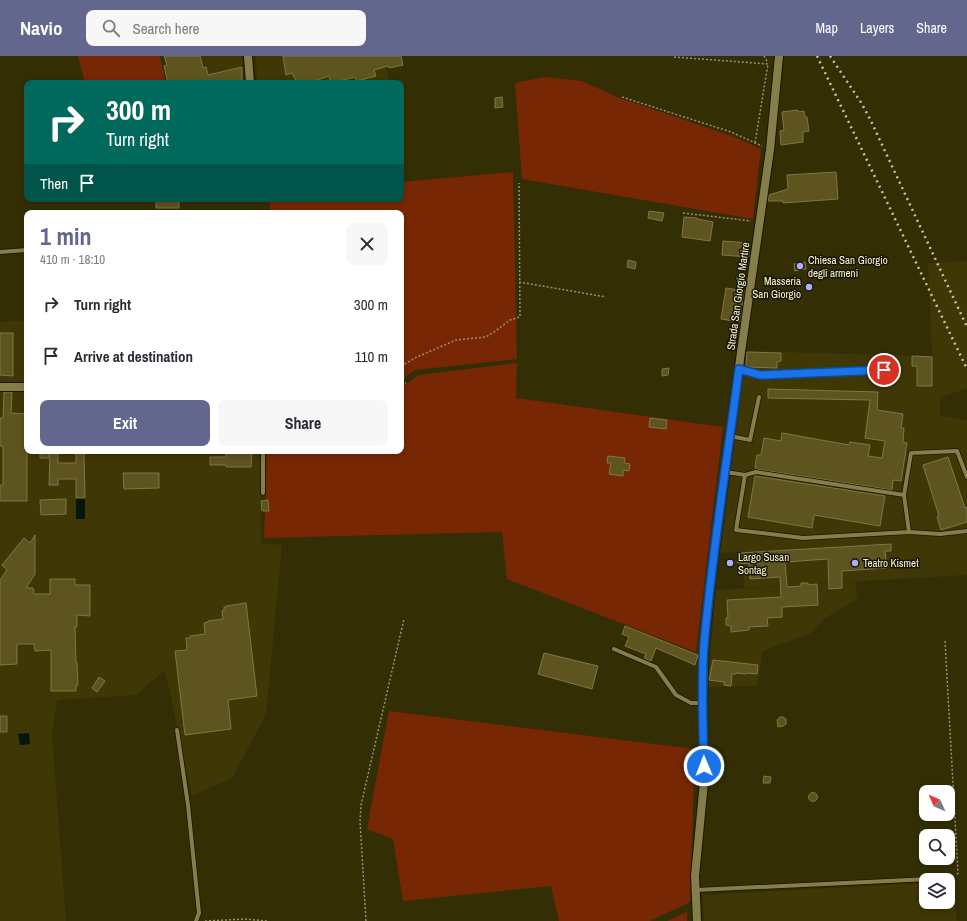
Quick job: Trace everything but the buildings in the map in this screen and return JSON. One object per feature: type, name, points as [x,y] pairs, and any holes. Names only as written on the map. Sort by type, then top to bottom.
[{"type":"street","points":[[248,56],[250,80]]},
{"type":"street","name":"Strada San Giorgio Martire","points":[[697,921],[695,876],[704,782],[704,647],[730,436],[770,150],[779,56]]},
{"type":"street","points":[[0,387],[24,387]]},
{"type":"lane","points":[[0,252],[24,250]]},
{"type":"lane","points":[[739,369],[760,375],[884,370]]},
{"type":"lane","points":[[730,436],[750,440],[759,397]]},
{"type":"lane","points":[[909,532],[904,495],[911,453],[956,451],[967,477]]},
{"type":"lane","points":[[263,454],[263,493]]},
{"type":"lane","points":[[726,472],[745,475],[756,472],[904,495]]},
{"type":"lane","points":[[745,475],[736,530],[802,538],[909,532],[940,534],[967,531]]},
{"type":"lane","points":[[614,649],[656,667],[676,695],[691,702],[703,703]]},
{"type":"lane","points":[[177,730],[188,805],[199,913],[196,921]]},
{"type":"lane","points":[[696,890],[919,879]]},
{"type":"path","points":[[755,143],[768,64],[764,56]]},
{"type":"path","points":[[674,57],[768,64]]},
{"type":"path","points":[[622,97],[731,132],[770,150]]},
{"type":"path","points":[[404,364],[416,357],[456,340],[486,337],[510,320],[520,317],[519,182]]},
{"type":"path","points":[[683,213],[759,222]]},
{"type":"path","points":[[519,282],[606,298]]},
{"type":"path","points":[[734,563],[749,562]]},
{"type":"path","points":[[366,921],[360,821],[361,806],[404,619]]},
{"type":"path","points":[[945,641],[958,873],[955,878]]},
{"type":"path","points":[[205,921],[245,919],[267,921]]},
{"type":"shaded area","points":[[78,56],[160,56],[165,80],[84,80]]},
{"type":"shaded area","points":[[165,56],[242,56],[243,80],[170,80]]},
{"type":"shaded area","points":[[256,56],[385,56],[389,80],[257,80]]},
{"type":"shaded area","points":[[545,77],[582,81],[617,97],[732,136],[761,149],[753,219],[522,179],[515,83]]},
{"type":"shaded area","points":[[513,172],[517,359],[415,370],[404,377],[404,210],[270,210],[270,202],[404,202],[404,182]]},
{"type":"shaded area","points":[[967,261],[967,388],[940,398],[940,416],[967,420],[967,575],[744,588],[742,552],[720,553],[747,351],[932,356],[928,263]]},
{"type":"shaded area","points":[[24,320],[24,454],[260,454],[261,543],[282,545],[266,715],[232,778],[192,796],[165,670],[136,695],[57,700],[52,734],[66,921],[0,921],[0,322]]},
{"type":"shaded area","points":[[517,363],[516,398],[723,427],[696,652],[507,579],[502,532],[264,538],[267,454],[404,454],[404,385],[419,375]]},
{"type":"shaded area","points":[[76,498],[85,498],[85,519],[76,519]]},
{"type":"shaded area","points":[[856,582],[857,599],[824,619],[811,633],[763,651],[757,686],[708,687],[716,590]]},
{"type":"shaded area","points":[[389,711],[695,749],[690,902],[650,921],[559,921],[551,886],[403,901],[393,839],[367,829]]},
{"type":"shaded area","points":[[29,733],[30,744],[20,745],[18,734]]},
{"type":"shaded area","points":[[919,883],[919,909],[955,909],[955,895],[957,921],[704,921],[703,895]]},
{"type":"shaded area","points":[[687,912],[687,921],[667,921]]},
{"type":"railway","points":[[817,56],[967,369]]},
{"type":"railway","points":[[830,56],[862,104],[871,121],[967,327]]},
{"type":"place","name":"Chiesa San Giorgio degli armeni","points":[[800,266]]},
{"type":"place","name":"Masseria San Giorgio","points":[[809,287]]},
{"type":"place","name":"Largo Susan Sontag","points":[[730,563]]},
{"type":"place","name":"Teatro Kismet","points":[[855,563]]},
{"type":"route","points":[[704,766],[704,647],[713,564],[739,369],[760,375],[884,370]]}]
